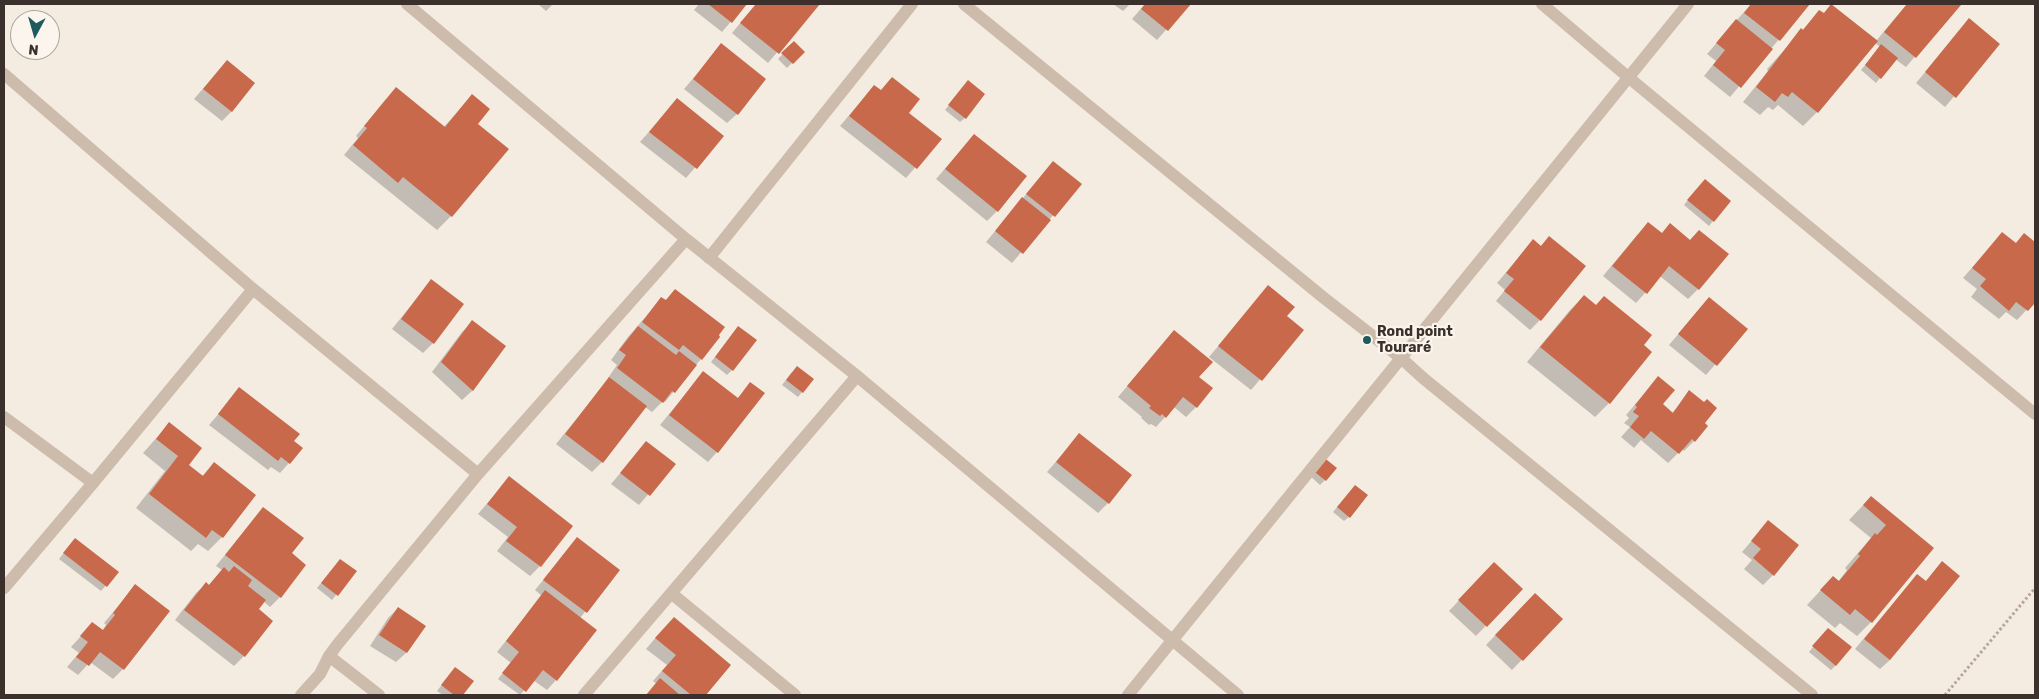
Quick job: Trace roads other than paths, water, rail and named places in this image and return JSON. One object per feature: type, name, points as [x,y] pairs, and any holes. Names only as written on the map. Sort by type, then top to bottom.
[{"type":"street","points":[[407,4],[709,258],[857,376],[1238,695]]},
{"type":"street","points":[[709,258],[912,4]]},
{"type":"street","points":[[964,4],[1324,298],[1401,358],[1423,378],[1812,695]]},
{"type":"street","points":[[1542,4],[1628,78],[2035,414]]},
{"type":"street","points":[[1128,695],[1688,4]]},
{"type":"street","points":[[4,74],[253,289],[478,474]]},
{"type":"street","points":[[301,695],[320,674],[329,656],[478,474],[686,238]]},
{"type":"street","points":[[4,588],[253,289]]},
{"type":"street","points":[[584,695],[857,376]]},
{"type":"street","points":[[4,417],[93,483]]},
{"type":"street","points":[[671,593],[795,695]]},
{"type":"street","points":[[329,656],[379,695]]},
{"type":"place","name":"Rond point Touraré","points":[[1367,340]]}]
